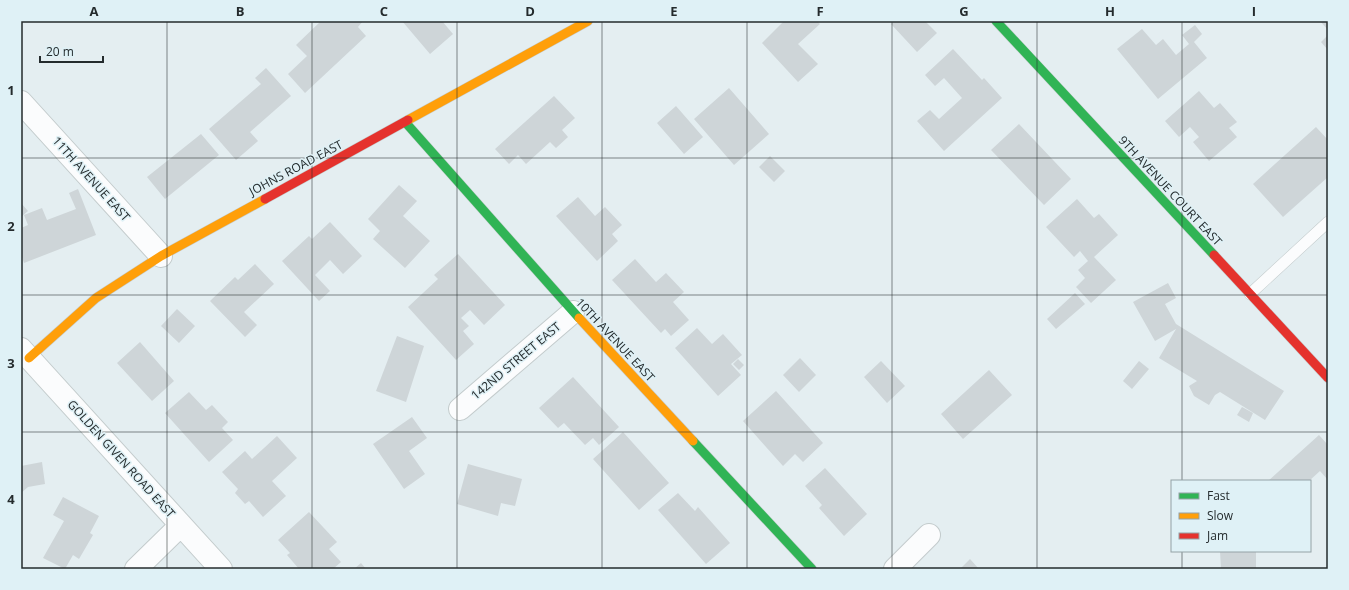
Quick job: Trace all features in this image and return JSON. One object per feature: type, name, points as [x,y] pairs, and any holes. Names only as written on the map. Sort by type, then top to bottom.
[{"type":"street","name":"JOHNS ROAD EAST","points":[[25,353],[44,342],[96,298],[161,256],[406,123],[588,21]]},
{"type":"street","name":"9TH AVENUE COURT EAST","points":[[996,21],[1328,378]]},
{"type":"street","name":"11TH AVENUE EAST","points":[[21,102],[161,256]]},
{"type":"street","name":"10TH AVENUE EAST","points":[[406,123],[573,312],[812,569]]},
{"type":"street","name":"142ND STREET EAST","points":[[460,409],[573,312]]},
{"type":"street","name":"GOLDEN GIVEN ROAD EAST","points":[[25,353],[221,569]]},
{"type":"street","points":[[136,569],[181,525]]},
{"type":"street","points":[[895,569],[929,535]]},
{"type":"lane","points":[[1250,294],[1328,222]]},
{"type":"building","points":[[321,21],[363,21],[358,27],[366,36],[305,93],[288,74],[307,56],[296,45]]},
{"type":"building","points":[[402,21],[442,21],[453,34],[430,54]]},
{"type":"building","points":[[784,21],[817,21],[820,24],[798,44],[818,64],[798,82],[762,43]]},
{"type":"building","points":[[894,21],[925,21],[937,33],[917,52],[891,24]]},
{"type":"building","points":[[1320,21],[1328,21],[1328,30]]},
{"type":"building","points":[[1195,25],[1202,34],[1194,42],[1207,58],[1158,99],[1117,49],[1142,29],[1156,45],[1163,39],[1176,55],[1189,44],[1182,35]]},
{"type":"building","points":[[1328,35],[1328,50],[1321,42]]},
{"type":"building","points":[[953,49],[982,80],[984,78],[1002,98],[944,151],[917,121],[930,110],[939,119],[962,98],[944,78],[935,86],[925,75]]},
{"type":"building","points":[[266,68],[291,96],[250,132],[258,141],[236,160],[209,129],[261,84],[255,78]]},
{"type":"building","points":[[729,88],[769,134],[734,165],[694,119]]},
{"type":"building","points":[[1199,91],[1214,108],[1220,103],[1237,122],[1229,128],[1237,137],[1209,161],[1193,142],[1199,137],[1190,127],[1179,137],[1165,121]]},
{"type":"building","points":[[554,96],[575,118],[562,130],[568,137],[556,148],[550,142],[526,164],[518,155],[509,164],[495,149]]},
{"type":"building","points":[[676,106],[703,137],[684,154],[657,123]]},
{"type":"building","points":[[1019,124],[1071,179],[1044,205],[991,150]]},
{"type":"building","points":[[1316,127],[1328,140],[1328,177],[1283,217],[1253,184]]},
{"type":"building","points":[[201,134],[219,155],[165,199],[147,177]]},
{"type":"building","points":[[770,156],[785,171],[774,182],[759,167]]},
{"type":"building","points":[[399,185],[417,201],[403,216],[430,241],[405,268],[373,239],[380,231],[368,219]]},
{"type":"building","points":[[78,189],[96,235],[24,263],[21,254],[21,228],[28,225],[24,215],[42,208],[47,220],[76,209],[69,193]]},
{"type":"building","points":[[578,197],[595,216],[605,207],[622,225],[612,234],[618,241],[597,261],[556,216]]},
{"type":"building","points":[[1077,199],[1094,218],[1099,214],[1118,235],[1094,257],[1116,280],[1091,303],[1076,287],[1085,278],[1078,270],[1088,261],[1080,251],[1074,257],[1046,227]]},
{"type":"building","points":[[21,203],[28,211],[21,217]]},
{"type":"building","points":[[330,222],[362,256],[343,274],[330,260],[315,275],[330,291],[319,301],[282,261],[309,236],[312,239]]},
{"type":"building","points":[[458,254],[505,305],[484,325],[470,310],[461,318],[469,326],[463,331],[474,344],[456,360],[408,307],[438,279],[434,275]]},
{"type":"building","points":[[635,259],[656,282],[666,273],[684,292],[673,302],[689,320],[671,336],[665,329],[661,333],[612,280]]},
{"type":"building","points":[[255,264],[274,284],[244,312],[257,325],[245,337],[210,301],[235,277],[238,280]]},
{"type":"building","points":[[1168,283],[1176,298],[1165,304],[1176,324],[1284,391],[1265,420],[1220,392],[1215,395],[1209,405],[1194,396],[1189,386],[1197,381],[1159,358],[1176,329],[1155,341],[1133,302]]},
{"type":"building","points":[[1075,293],[1085,304],[1056,329],[1047,319]]},
{"type":"building","points":[[177,309],[195,326],[179,343],[161,326]]},
{"type":"building","points":[[697,328],[712,344],[723,334],[742,355],[731,364],[741,375],[718,396],[675,348]]},
{"type":"building","points":[[397,336],[424,346],[406,402],[376,391]]},
{"type":"building","points":[[140,342],[174,381],[152,401],[117,363]]},
{"type":"building","points":[[800,358],[816,375],[799,392],[783,375]]},
{"type":"building","points":[[738,359],[744,365],[739,370],[733,364]]},
{"type":"building","points":[[881,361],[905,386],[887,403],[864,377]]},
{"type":"building","points":[[1139,361],[1149,369],[1132,389],[1123,381]]},
{"type":"building","points":[[989,370],[1012,395],[963,439],[941,414]]},
{"type":"building","points":[[573,377],[619,427],[599,445],[593,438],[585,445],[564,423],[558,428],[539,408]]},
{"type":"building","points":[[776,391],[823,443],[803,462],[795,454],[783,466],[743,421]]},
{"type":"building","points":[[189,392],[206,410],[212,405],[228,422],[222,428],[233,440],[209,462],[165,413]]},
{"type":"building","points":[[1242,407],[1253,413],[1249,422],[1237,415]]},
{"type":"building","points":[[412,417],[427,438],[409,451],[425,474],[404,489],[373,444]]},
{"type":"building","points":[[623,432],[669,483],[639,510],[593,459]]},
{"type":"building","points":[[1319,435],[1328,445],[1328,480],[1320,471],[1310,480],[1269,480]]},
{"type":"building","points":[[277,436],[297,458],[272,481],[286,496],[263,517],[249,501],[245,504],[235,493],[238,489],[222,472],[245,451],[252,459]]},
{"type":"building","points":[[42,462],[45,484],[28,487],[21,493],[21,466]]},
{"type":"building","points":[[468,464],[522,479],[515,506],[501,503],[498,516],[457,504]]},
{"type":"building","points":[[825,468],[867,514],[844,536],[819,508],[822,505],[805,486]]},
{"type":"building","points":[[678,493],[695,511],[698,507],[730,543],[706,564],[658,510]]},
{"type":"building","points":[[63,497],[99,516],[90,533],[93,535],[79,559],[73,555],[65,569],[43,558],[64,521],[53,515]]},
{"type":"building","points":[[309,512],[337,542],[329,549],[341,562],[333,569],[299,569],[287,555],[290,553],[278,540]]},
{"type":"building","points":[[1220,552],[1256,552],[1256,569],[1221,569]]},
{"type":"building","points":[[970,559],[979,569],[960,569]]},
{"type":"building","points":[[361,563],[366,569],[354,569]]},
{"type":"traffic: fast","points":[[996,21],[1214,255]]},
{"type":"traffic: fast","points":[[406,123],[579,318]]},
{"type":"traffic: fast","points":[[693,441],[812,569]]},
{"type":"traffic: slow","points":[[408,120],[588,21]]},
{"type":"traffic: slow","points":[[29,358],[96,298],[161,256],[265,199]]},
{"type":"traffic: slow","points":[[579,318],[693,441]]},
{"type":"traffic: jam","points":[[265,199],[408,120]]},
{"type":"traffic: jam","points":[[1214,255],[1328,378]]}]
